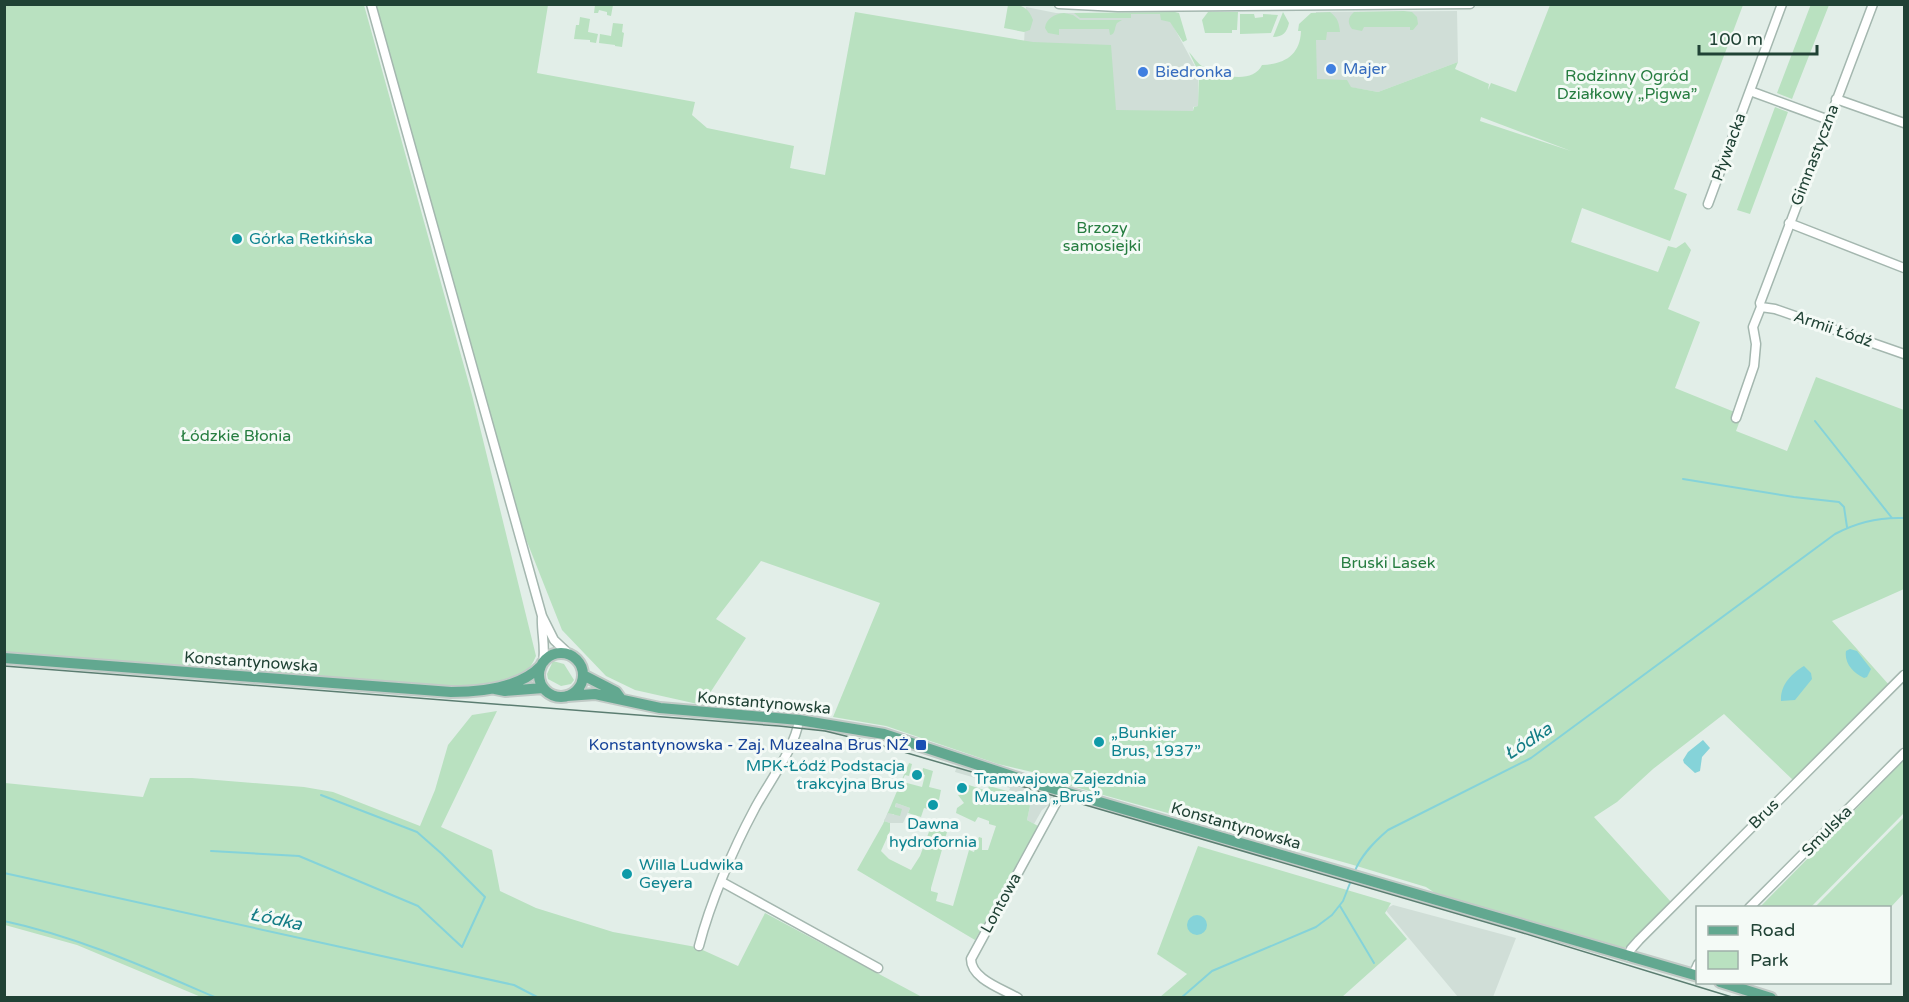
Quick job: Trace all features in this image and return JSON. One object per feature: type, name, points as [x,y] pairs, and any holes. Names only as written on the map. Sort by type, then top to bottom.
[{"type":"main road","points":[[554,654],[570,655],[578,662],[583,675],[579,688],[567,696],[552,695],[543,688],[539,677],[542,664],[554,654]]},
{"type":"main road","name":"Konstantynowska","points":[[4,658],[438,692],[495,689],[528,677],[542,664]]},
{"type":"main road","name":"Konstantynowska","points":[[583,675],[616,692],[621,699]]},
{"type":"main road","name":"Konstantynowska","points":[[495,689],[505,691],[543,688]]},
{"type":"main road","name":"Konstantynowska","points":[[567,696],[588,694],[660,708],[799,720],[884,734],[1062,792],[1628,957],[1696,972]]},
{"type":"main road","points":[[1726,984],[1766,997]]},
{"type":"street","points":[[371,4],[542,616],[554,640],[570,655]]},
{"type":"street","points":[[1059,4],[1109,7],[1470,4]]},
{"type":"street","name":"Pływacka","points":[[1708,204],[1782,4]]},
{"type":"street","name":"Gimnastyczna","points":[[1736,418],[1754,366],[1756,344],[1753,327],[1761,307],[1760,303],[1873,4]]},
{"type":"street","name":"Pływacka","points":[[1750,91],[1828,120]]},
{"type":"street","points":[[1836,99],[1905,123]]},
{"type":"street","points":[[1789,223],[1905,267]]},
{"type":"street","name":"Armii Łódź","points":[[1761,307],[1776,309],[1905,354]]},
{"type":"street","points":[[542,616],[544,656],[542,664]]},
{"type":"street","name":"Brus","points":[[1628,957],[1631,949],[1639,940],[1905,675]]},
{"type":"street","points":[[699,946],[709,912],[753,811],[796,735],[799,720]]},
{"type":"street","name":"Smulska","points":[[1751,906],[1905,753]]},
{"type":"street","name":"Lontowa","points":[[1018,998],[977,974],[972,967],[971,959],[1062,792]]},
{"type":"street","points":[[722,882],[878,968]]},
{"type":"shaded area","points":[[1026,7],[1056,13],[1161,13],[1170,20],[1198,72],[1198,106],[1193,107],[1193,112],[1114,113],[1024,43]]},
{"type":"shaded area","points":[[1457,11],[1458,62],[1378,92],[1316,81],[1316,12]]},
{"type":"shaded area","points":[[957,766],[1067,800],[1066,803],[1051,803],[1042,810],[1034,824],[1027,820],[1030,806],[1024,794],[955,772]]},
{"type":"shaded area","points":[[896,803],[910,808],[903,823],[884,821],[888,812],[894,815]]},
{"type":"shaded area","points":[[1393,905],[1516,938],[1493,997],[1458,997],[1385,909]]},
{"type":"green space","points":[[1811,4],[1829,5],[1792,99],[1777,93]]},
{"type":"green space","name":"Łódzkie Błonia","points":[[4,5],[364,5],[472,395],[536,656],[524,672],[513,679],[488,684],[424,685],[5,653]]},
{"type":"green space","points":[[375,5],[548,5],[537,73],[695,102],[692,115],[707,128],[794,146],[790,168],[825,175],[855,12],[1033,42],[1111,45],[1116,110],[1193,111],[1194,107],[1198,106],[1199,73],[1189,52],[1200,65],[1216,73],[1234,77],[1251,75],[1262,65],[1278,63],[1290,57],[1300,39],[1299,24],[1311,13],[1330,12],[1338,21],[1340,32],[1327,32],[1326,40],[1316,40],[1317,79],[1347,80],[1351,87],[1378,92],[1458,62],[1455,69],[1489,84],[1488,90],[1491,83],[1516,92],[1550,5],[1743,5],[1674,189],[1687,194],[1670,241],[1582,208],[1571,242],[1658,272],[1668,246],[1676,248],[1685,242],[1691,250],[1668,309],[1700,322],[1675,388],[1742,415],[1736,431],[1787,451],[1816,377],[1904,410],[1904,589],[1832,621],[1890,686],[1794,781],[1724,714],[1653,769],[1617,802],[1594,817],[1671,902],[1628,946],[1622,949],[1465,904],[1438,895],[1426,887],[1350,864],[1057,782],[1045,775],[998,764],[886,726],[833,717],[880,603],[761,561],[716,619],[746,638],[702,705],[635,690],[606,676],[562,630],[520,524]],"holes":[[[1481,117],[1571,151],[1480,121]]]},
{"type":"green space","points":[[595,5],[613,5],[611,16],[599,10],[598,13],[594,13]]},
{"type":"green space","points":[[1008,5],[1026,9],[1033,20],[1030,30],[1024,32],[1004,28]]},
{"type":"green space","points":[[1208,12],[1238,12],[1237,30],[1232,30],[1232,33],[1205,33],[1202,20]]},
{"type":"green space","points":[[1283,12],[1289,23],[1287,29],[1282,35],[1273,37]]},
{"type":"green space","points":[[1354,12],[1412,12],[1417,17],[1418,24],[1413,30],[1410,30],[1410,27],[1364,27],[1362,31],[1350,27],[1349,18]]},
{"type":"green space","points":[[1064,13],[1080,20],[1122,20],[1117,23],[1114,32],[1110,35],[1109,29],[1059,29],[1059,35],[1048,33],[1045,28],[1049,20]]},
{"type":"green space","points":[[1074,13],[1179,13],[1187,40],[1183,42],[1170,22],[1161,20],[1160,14],[1131,14],[1131,18],[1080,18]]},
{"type":"green space","points":[[1240,14],[1254,14],[1255,18],[1263,17],[1263,14],[1278,15],[1271,33],[1240,34]]},
{"type":"green space","points":[[580,17],[590,19],[588,32],[598,34],[596,43],[590,40],[574,39]]},
{"type":"green space","points":[[613,23],[623,24],[622,47],[599,43],[600,34],[611,36]]},
{"type":"green space","points":[[1775,107],[1788,112],[1750,214],[1737,210]]},
{"type":"green space","points":[[553,661],[564,664],[574,680],[571,684],[561,686],[548,679],[547,674]]},
{"type":"green space","points":[[497,711],[441,827],[492,850],[500,891],[536,908],[613,932],[696,947],[738,966],[765,913],[922,997],[201,997],[77,945],[5,925],[5,783],[143,797],[150,778],[192,778],[304,787],[333,792],[420,826],[435,790],[448,745],[472,715]]},
{"type":"green space","points":[[1904,760],[1904,813],[1812,906],[1761,906]]},
{"type":"green space","points":[[909,763],[912,764],[909,776],[905,775],[903,779],[907,780],[907,783],[922,787],[925,775],[922,774],[923,768],[933,771],[929,787],[941,790],[939,800],[931,799],[928,809],[924,808],[921,817],[908,813],[910,808],[896,803],[895,807],[902,809],[900,816],[888,813],[886,817]]},
{"type":"green space","points":[[969,785],[987,791],[989,786],[1025,796],[1030,806],[1027,820],[1038,826],[975,940],[857,870],[884,821],[890,823],[890,831],[881,851],[889,859],[911,870],[920,856],[930,829],[933,827],[947,832],[931,891],[938,893],[936,901],[953,906],[969,850],[974,852],[979,837],[982,838],[982,850],[988,850],[996,826],[978,817],[975,822],[956,813],[957,808],[964,803],[958,795],[966,794]]},
{"type":"green space","points":[[1904,817],[1904,893],[1891,907],[1816,906]]},
{"type":"green space","points":[[1198,846],[1391,903],[1385,913],[1407,939],[1342,997],[1160,997],[1187,974],[1157,954]]},
{"type":"water","points":[[1850,649],[1857,651],[1871,669],[1867,677],[1864,678],[1850,667],[1846,651]]},
{"type":"water","points":[[1804,666],[1811,673],[1812,679],[1795,700],[1781,701],[1782,690],[1788,680]]},
{"type":"water","points":[[1703,740],[1710,748],[1702,757],[1700,771],[1695,773],[1683,760],[1688,752]]},
{"type":"water","points":[[1197,915],[1204,918],[1207,925],[1204,932],[1197,935],[1190,932],[1187,925],[1190,918]]},
{"type":"waterway","points":[[1815,421],[1892,518]]},
{"type":"waterway","points":[[1683,479],[1839,502],[1844,507],[1847,527]]},
{"type":"waterway","name":"Łódka","points":[[1354,873],[1368,849],[1388,830],[1531,758],[1835,534],[1868,521],[1904,518]]},
{"type":"waterway","points":[[211,851],[299,856],[418,906],[462,947],[485,897],[417,832],[321,795]]},
{"type":"waterway","name":"Łódka","points":[[4,873],[514,985],[539,998]]},
{"type":"waterway","name":"Łódka","points":[[1181,998],[1212,971],[1316,927],[1332,915],[1343,901],[1352,878]]},
{"type":"waterway","points":[[1340,906],[1374,963]]},
{"type":"waterway","points":[[4,921],[86,944],[217,998]]},
{"type":"tram line","points":[[4,666],[825,731],[1523,933],[1735,998]]},
{"type":"place","name":"Majer","points":[[1331,69]]},
{"type":"place","name":"Biedronka","points":[[1143,72]]},
{"type":"place","name":"Górka Retkińska","points":[[237,239]]},
{"type":"place","name":"„Bunkier Brus, 1937”","points":[[1099,742]]},
{"type":"place","name":"Konstantynowska - Zaj. Muzealna Brus NŻ","points":[[921,745]]},
{"type":"place","name":"MPK-Łódź Podstacja trakcyjna Brus","points":[[917,775]]},
{"type":"place","name":"Tramwajowa Zajezdnia Muzealna „Brus”","points":[[962,788]]},
{"type":"place","name":"Dawna hydrofornia","points":[[933,805]]},
{"type":"place","name":"Willa Ludwika Geyera","points":[[627,874]]},
{"type":"park label","name":"Rodzinny Ogród Działkowy „Pigwa”","points":[[1627,85]]},
{"type":"park label","name":"Brzozy samosiejki","points":[[1102,237]]},
{"type":"park label","name":"Bruski Lasek","points":[[1388,563]]}]
